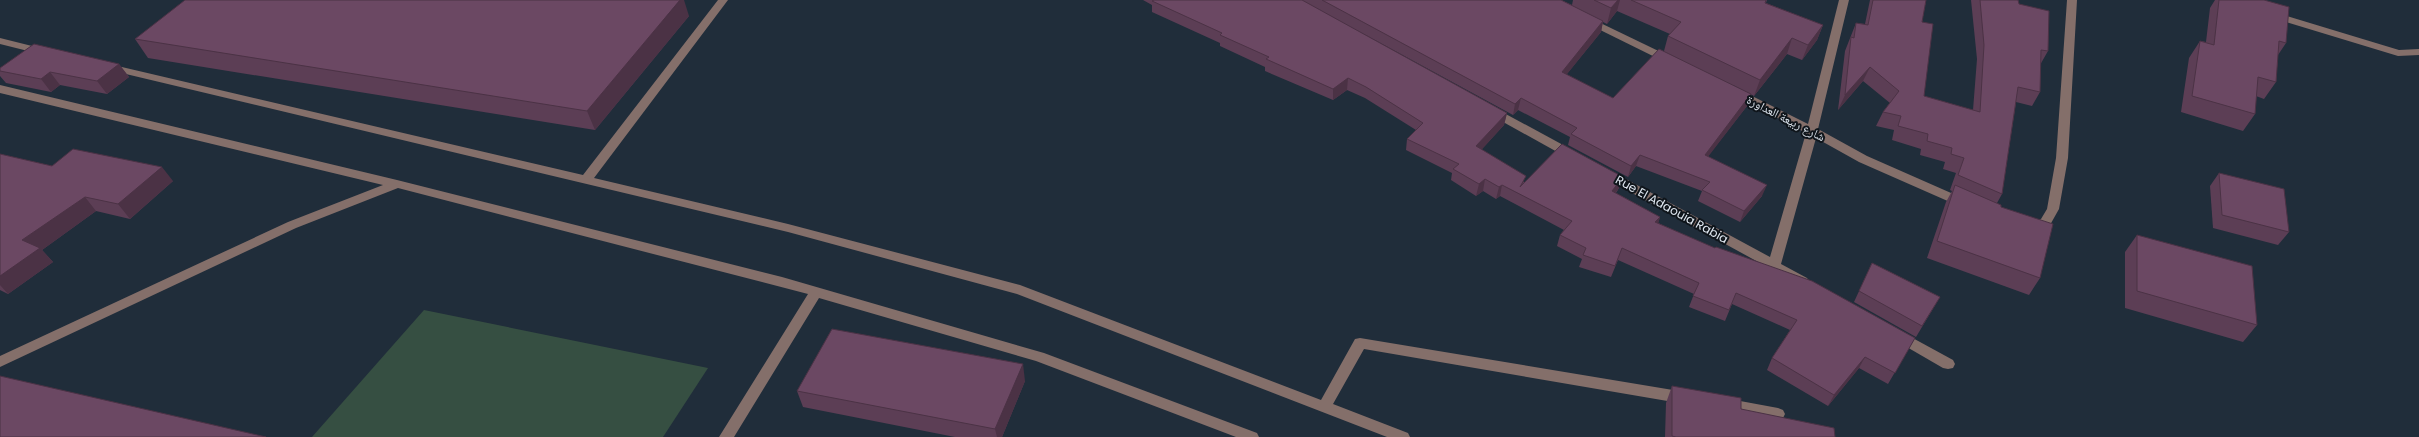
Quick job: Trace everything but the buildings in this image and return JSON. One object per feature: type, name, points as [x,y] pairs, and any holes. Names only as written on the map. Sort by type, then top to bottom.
[{"type":"street","points":[[586,180],[723,0]]},
{"type":"street","points":[[1774,265],[1812,131],[1844,0]]},
{"type":"street","points":[[2023,228],[2039,228],[2046,222],[2053,210],[2062,158],[2072,0]]},
{"type":"street","points":[[2265,12],[2398,53],[2409,54],[2419,52]]},
{"type":"street","points":[[1573,13],[1679,66]]},
{"type":"street","points":[[0,41],[58,55]]},
{"type":"street","points":[[96,64],[788,228],[1020,290],[1403,437]]},
{"type":"street","name":"شارع ربيعة العداورة","points":[[1724,87],[1863,159],[1975,208]]},
{"type":"street","points":[[0,89],[397,184],[816,292],[1040,357],[1252,437]]},
{"type":"street","name":"Rue El Adaouia Rabia","points":[[1482,105],[1816,288]]},
{"type":"street","points":[[0,362],[292,225],[397,184]]},
{"type":"street","points":[[726,437],[816,292]]},
{"type":"street","points":[[1890,331],[1948,364]]},
{"type":"street","points":[[1324,407],[1360,343],[1778,414]]},
{"type":"green space","points":[[424,310],[708,368],[663,437],[312,437]]}]
